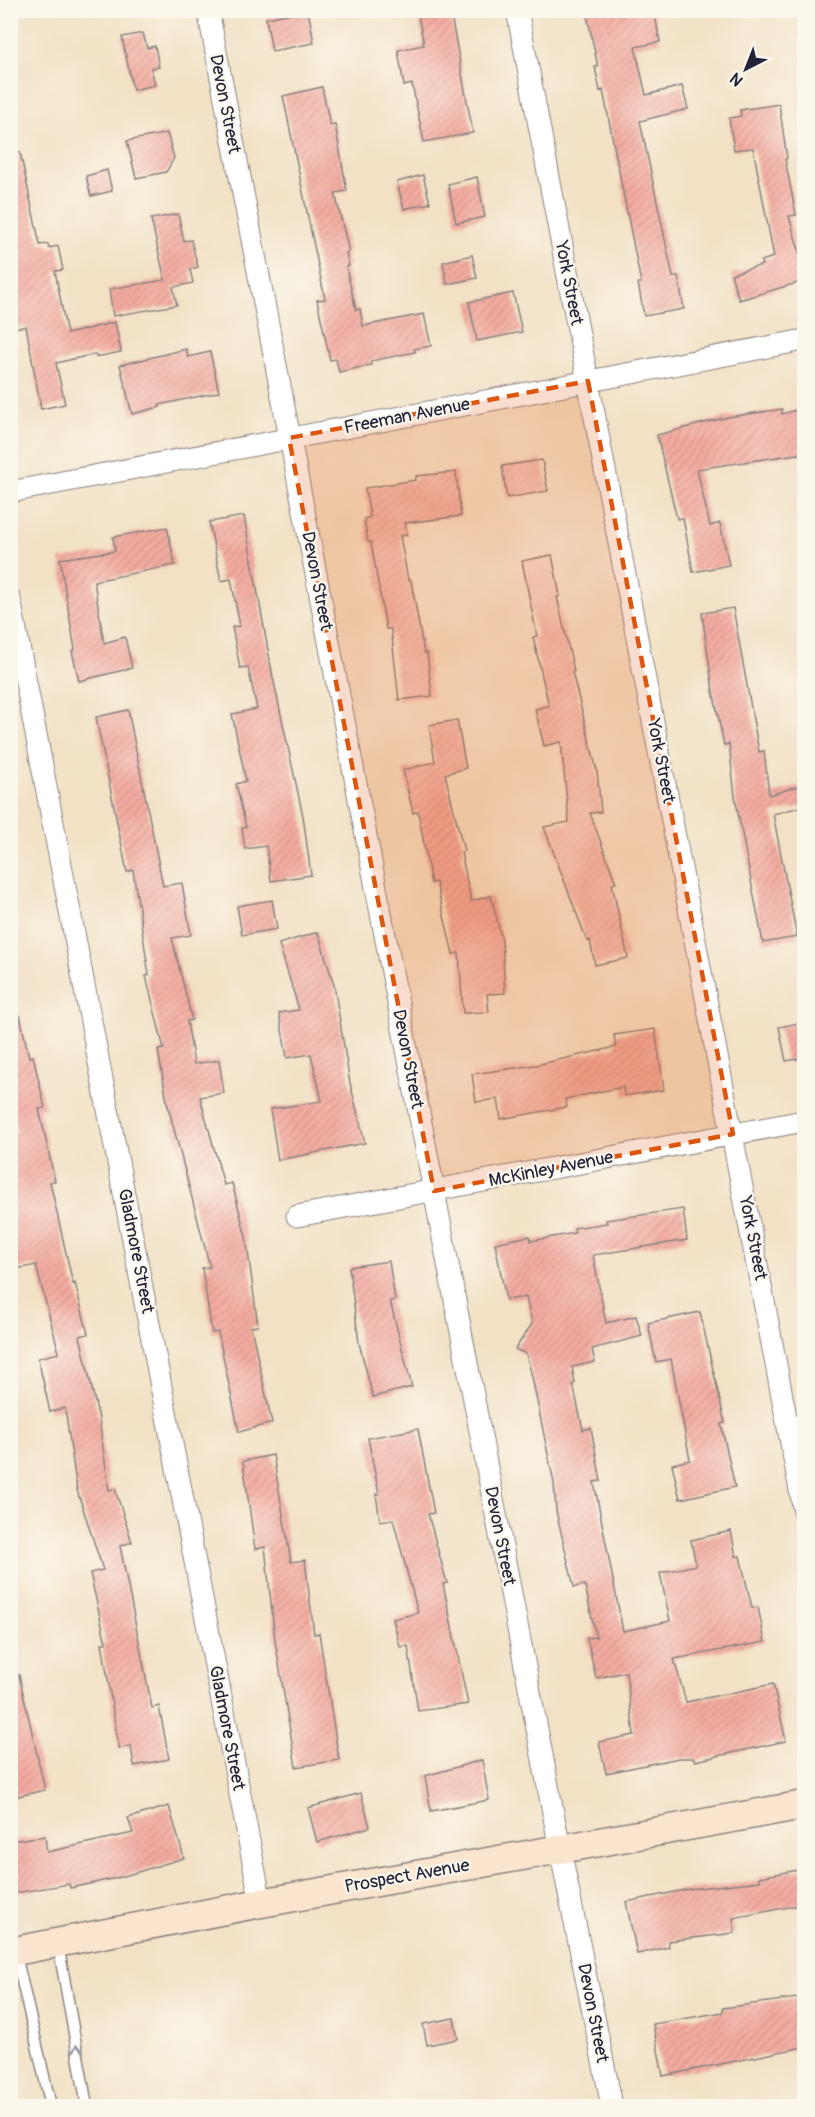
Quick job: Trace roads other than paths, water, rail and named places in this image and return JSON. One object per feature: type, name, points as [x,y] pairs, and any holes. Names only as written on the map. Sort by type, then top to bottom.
[{"type":"street","name":"Devon Street","points":[[208,10],[560,1849],[612,2106]]},
{"type":"street","name":"York Street","points":[[517,10],[804,1511]]},
{"type":"street","name":"Freeman Avenue","points":[[10,492],[804,340]]},
{"type":"street","name":"Gladmore Street","points":[[10,599],[90,1030],[131,1224],[261,1903]]},
{"type":"street","name":"McKinley Avenue","points":[[297,1216],[804,1120]]},
{"type":"street","name":"Prospect Avenue","points":[[13,1951],[261,1903],[804,1805]]},
{"type":"lane","points":[[58,1943],[87,2106]]},
{"type":"lane","points":[[13,1951],[51,2106]]}]
